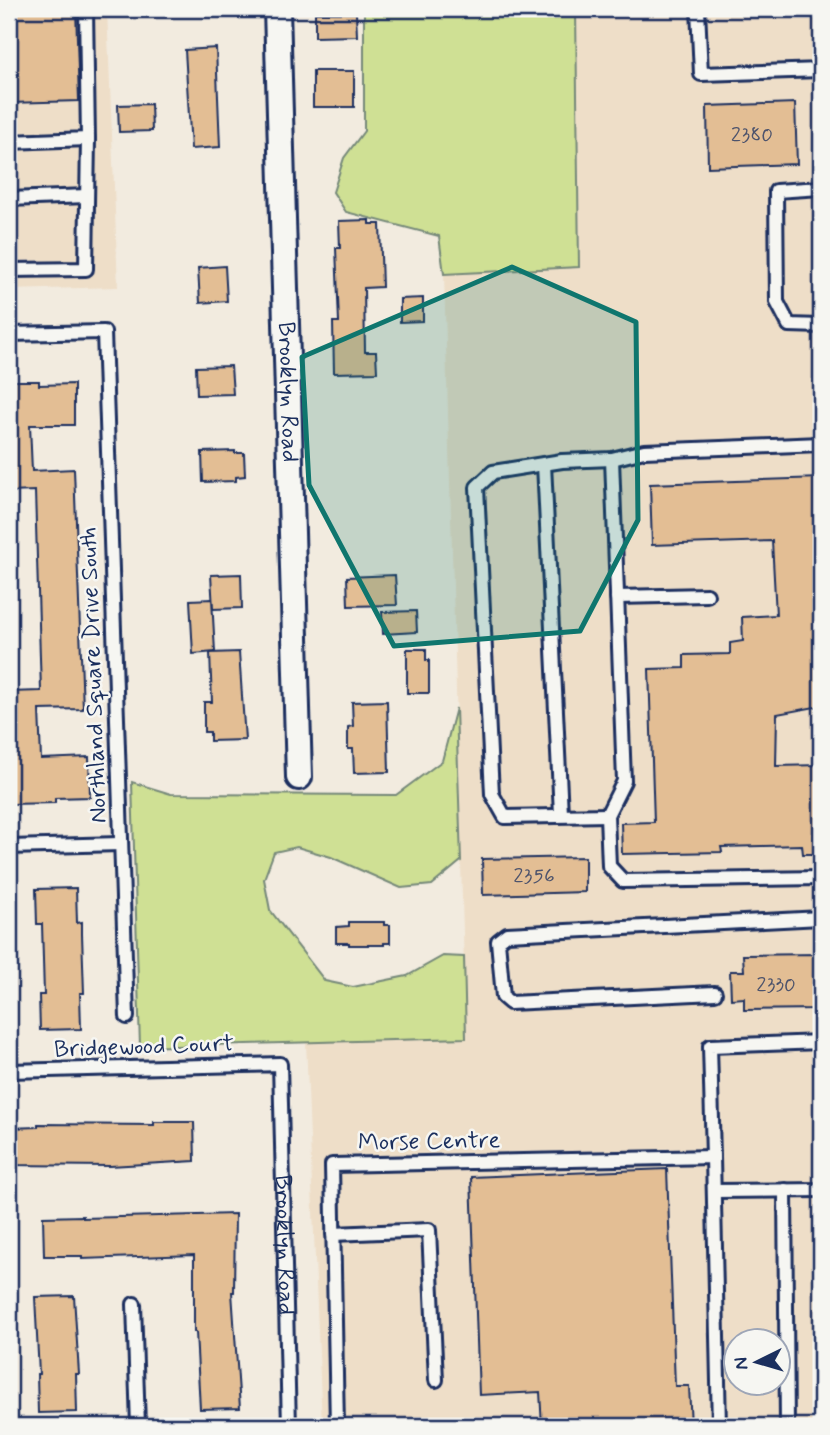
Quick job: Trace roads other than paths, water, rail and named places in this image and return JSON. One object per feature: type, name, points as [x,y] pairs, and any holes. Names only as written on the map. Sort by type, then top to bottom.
[{"type":"street","name":"Brooklyn Road","points":[[277,9],[299,777]]},
{"type":"lane","points":[[9,270],[86,268],[86,9]]},
{"type":"lane","points":[[698,9],[701,74],[821,70]]},
{"type":"lane","points":[[9,142],[88,139]]},
{"type":"lane","points":[[821,188],[776,191],[777,302],[789,325],[821,326]]},
{"type":"lane","points":[[9,199],[87,196]]},
{"type":"lane","name":"Northland Square Drive South","points":[[9,334],[104,332],[127,1017]]},
{"type":"lane","points":[[607,815],[505,817],[492,794],[477,486],[493,472],[544,464],[612,459],[644,451],[821,444]]},
{"type":"lane","points":[[612,459],[624,780],[607,815],[609,866],[623,881],[821,878]]},
{"type":"lane","points":[[544,464],[561,814]]},
{"type":"lane","points":[[617,597],[707,595]]},
{"type":"lane","points":[[9,847],[120,844]]},
{"type":"lane","points":[[715,993],[509,1003],[503,997],[498,941],[508,934],[821,918]]},
{"type":"lane","points":[[719,1426],[710,1046],[821,1042]]},
{"type":"lane","name":"Bridgewood Court","points":[[9,1071],[280,1064]]},
{"type":"lane","name":"Brooklyn Road","points":[[280,1064],[289,1426]]},
{"type":"lane","name":"Morse Centre","points":[[337,1426],[332,1164],[713,1157]]},
{"type":"lane","points":[[785,1190],[786,1426]]},
{"type":"lane","points":[[714,1191],[821,1190]]},
{"type":"lane","points":[[333,1234],[429,1230],[436,1381]]},
{"type":"lane","points":[[134,1304],[138,1426]]}]
